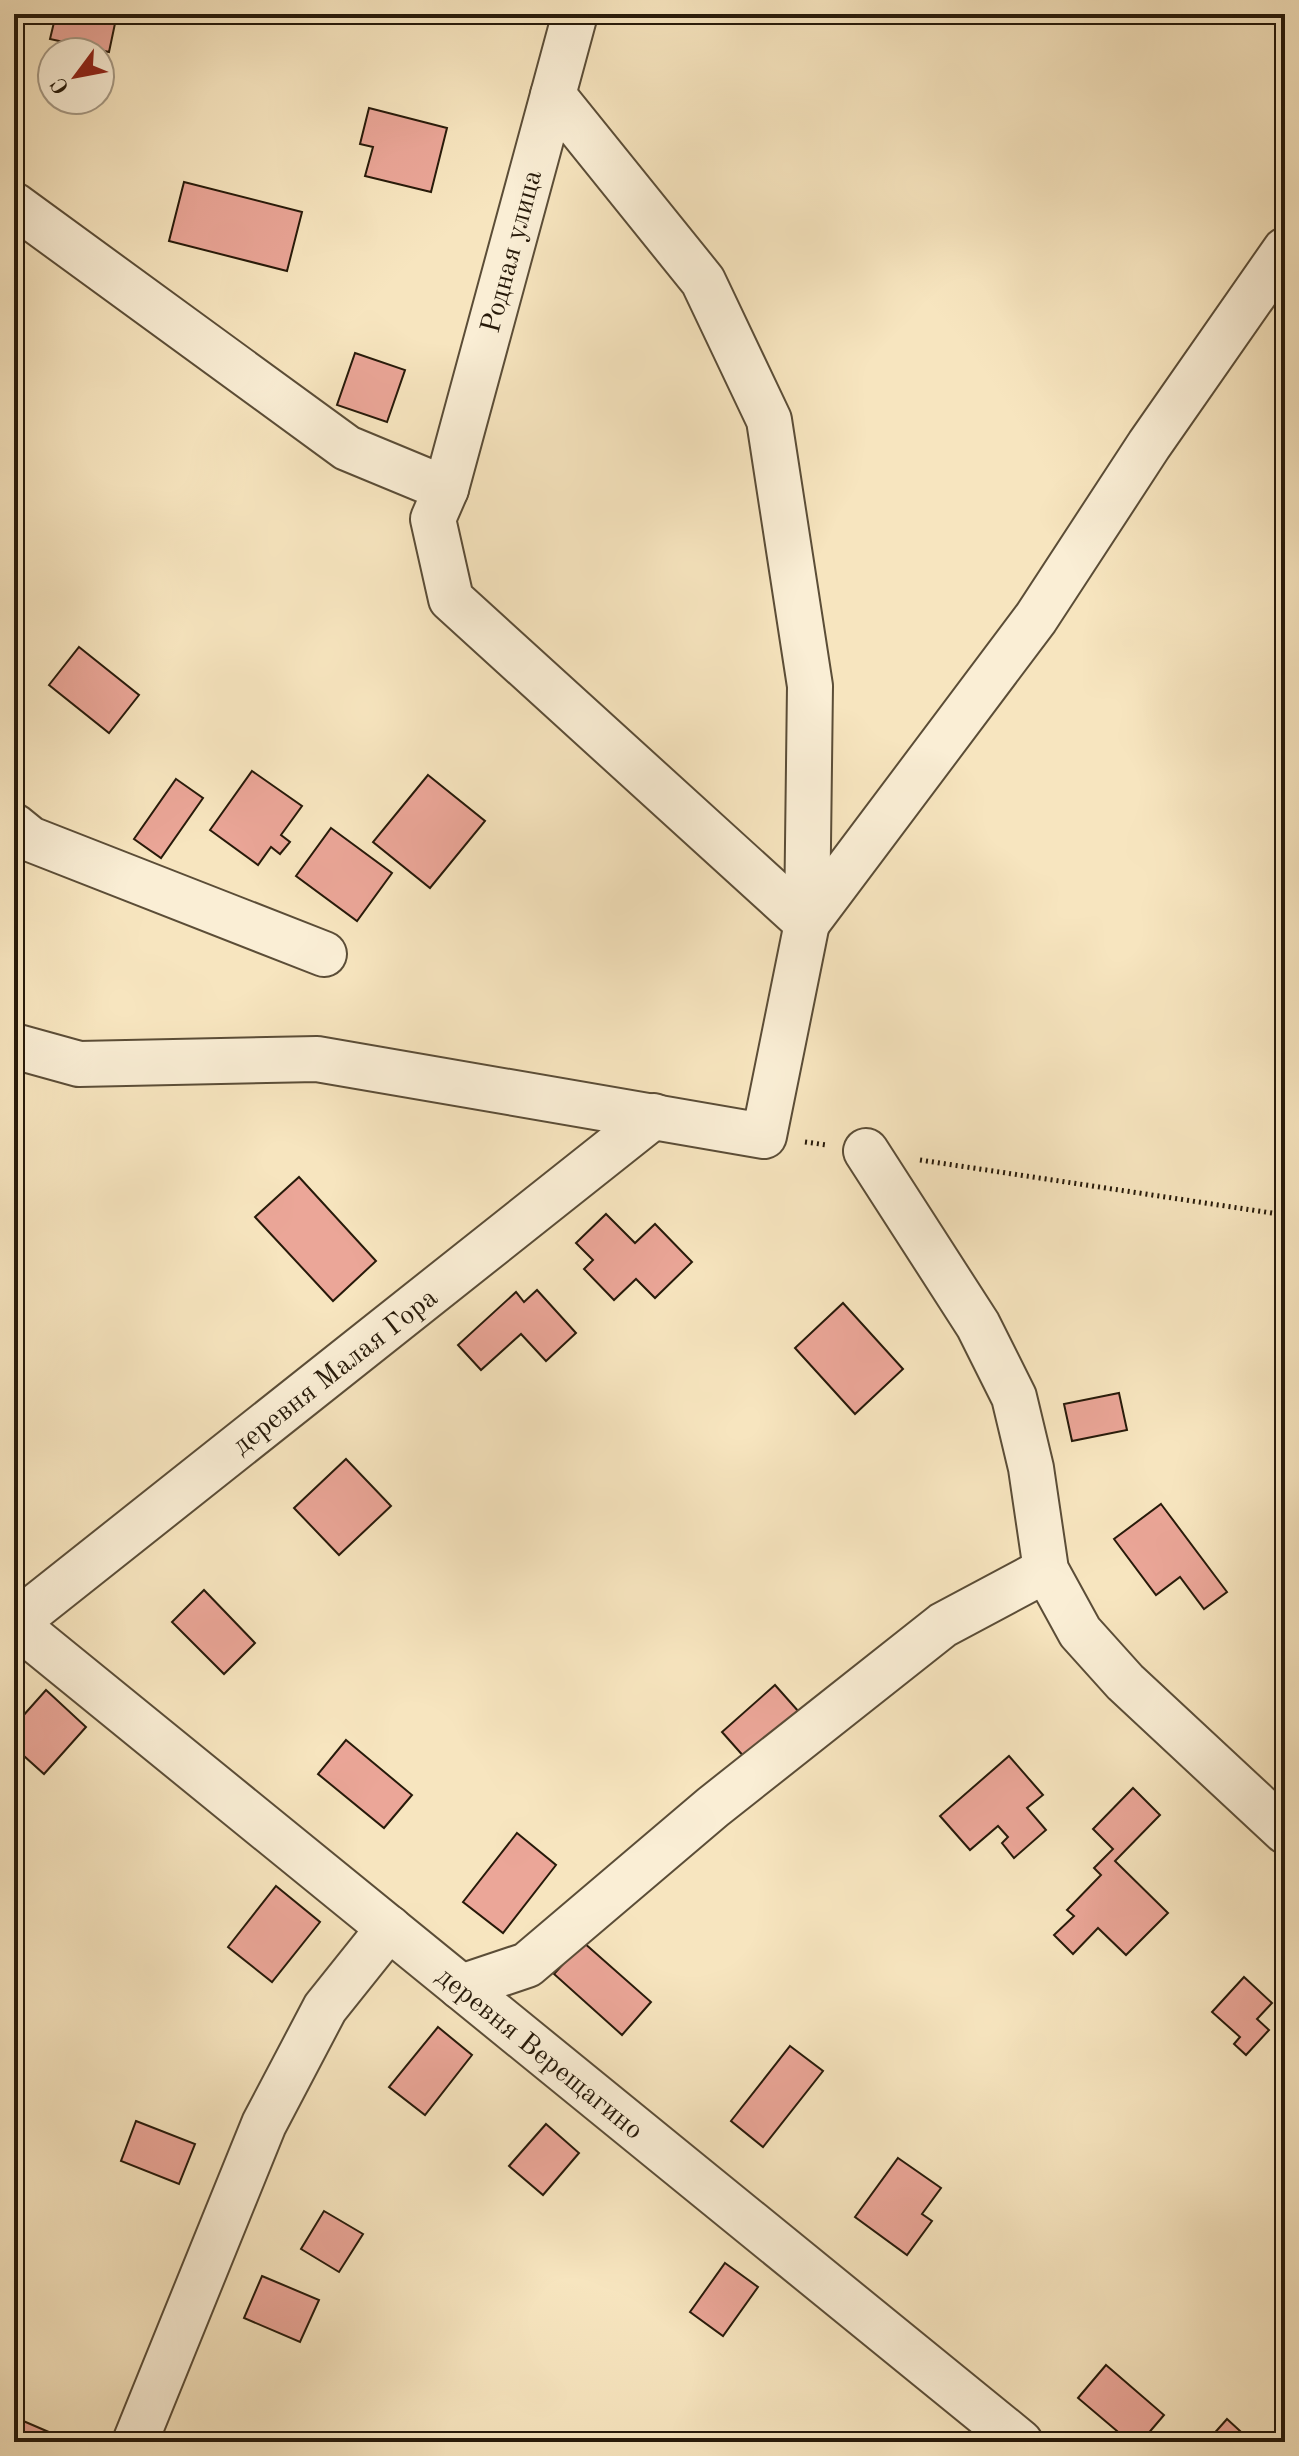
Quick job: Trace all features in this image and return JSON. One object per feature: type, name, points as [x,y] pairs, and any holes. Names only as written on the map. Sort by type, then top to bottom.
[{"type":"street","name":"Родная улица","points":[[575,14],[446,489],[433,519],[451,599],[807,923]]},
{"type":"street","points":[[14,1046],[79,1064],[317,1059],[764,1136],[807,923],[810,686],[769,420],[703,281],[553,95]]},
{"type":"street","points":[[14,205],[347,448],[446,489]]},
{"type":"street","points":[[807,923],[1036,618],[1149,445],[1285,250]]},
{"type":"street","points":[[14,826],[30,839],[324,954]]},
{"type":"street","name":"деревня Малая Гора","points":[[14,1623],[654,1116]]},
{"type":"street","points":[[866,1151],[978,1325],[1014,1397],[1031,1468],[1046,1570],[1080,1632],[1116,1672],[1285,1831]]},
{"type":"street","points":[[461,1987],[527,1965],[713,1807],[943,1625],[1046,1570]]},
{"type":"street","name":"деревня Верещагино","points":[[14,1623],[1020,2442]]},
{"type":"street","points":[[135,2442],[264,2124],[325,2008],[389,1928]]},
{"type":"path","points":[[764,1136],[1285,1215]]},
{"type":"building","points":[[56,14],[117,14],[112,36],[51,36]]},
{"type":"building","points":[[369,108],[447,128],[431,192],[365,176],[373,147],[360,144]]},
{"type":"building","points":[[184,182],[302,212],[287,271],[169,241]]},
{"type":"building","points":[[355,353],[405,370],[387,422],[337,405]]},
{"type":"building","points":[[79,647],[139,695],[109,733],[49,685]]},
{"type":"building","points":[[252,771],[302,806],[281,835],[290,842],[280,854],[271,847],[258,865],[210,830]]},
{"type":"building","points":[[428,775],[485,821],[430,888],[373,842]]},
{"type":"building","points":[[176,779],[203,798],[161,858],[134,839]]},
{"type":"building","points":[[331,828],[392,873],[357,921],[296,876]]},
{"type":"building","points":[[299,1177],[376,1261],[333,1301],[255,1217]]},
{"type":"building","points":[[606,1214],[635,1243],[655,1224],[692,1262],[655,1298],[636,1279],[614,1300],[584,1269],[593,1260],[576,1243]]},
{"type":"building","points":[[537,1290],[576,1333],[546,1361],[521,1334],[481,1370],[458,1345],[516,1292],[524,1302]]},
{"type":"building","points":[[843,1303],[903,1369],[855,1414],[795,1348]]},
{"type":"building","points":[[1119,1393],[1127,1430],[1072,1441],[1064,1404]]},
{"type":"building","points":[[346,1459],[391,1506],[339,1555],[294,1508]]},
{"type":"building","points":[[1161,1504],[1227,1592],[1204,1609],[1180,1577],[1156,1595],[1114,1539]]},
{"type":"building","points":[[204,1590],[255,1643],[224,1674],[172,1622]]},
{"type":"building","points":[[775,1685],[807,1721],[754,1768],[722,1732]]},
{"type":"building","points":[[46,1690],[86,1727],[44,1774],[14,1747],[14,1726]]},
{"type":"building","points":[[346,1740],[412,1795],[384,1828],[318,1774]]},
{"type":"building","points":[[1009,1756],[1043,1795],[1027,1808],[1046,1830],[1014,1858],[1002,1843],[1008,1837],[998,1826],[970,1850],[940,1816]]},
{"type":"building","points":[[1133,1788],[1160,1815],[1115,1861],[1168,1913],[1126,1955],[1098,1928],[1073,1954],[1054,1935],[1074,1916],[1067,1910],[1101,1875],[1094,1868],[1113,1849],[1093,1829]]},
{"type":"building","points":[[517,1833],[556,1865],[503,1933],[463,1902]]},
{"type":"building","points":[[276,1886],[320,1922],[272,1982],[228,1947]]},
{"type":"building","points":[[583,1942],[651,2002],[622,2035],[554,1974]]},
{"type":"building","points":[[1244,1977],[1272,2003],[1257,2019],[1269,2030],[1246,2055],[1234,2044],[1240,2037],[1212,2012]]},
{"type":"building","points":[[438,2027],[472,2055],[425,2115],[389,2087]]},
{"type":"building","points":[[790,2046],[823,2071],[763,2147],[731,2121]]},
{"type":"building","points":[[136,2121],[195,2144],[179,2184],[121,2161]]},
{"type":"building","points":[[546,2124],[579,2153],[543,2195],[509,2166]]},
{"type":"building","points":[[898,2158],[941,2188],[922,2214],[932,2221],[907,2255],[855,2217]]},
{"type":"building","points":[[324,2211],[363,2234],[339,2272],[301,2249]]},
{"type":"building","points":[[725,2263],[758,2287],[723,2336],[690,2312]]},
{"type":"building","points":[[262,2276],[319,2300],[300,2342],[244,2318]]},
{"type":"building","points":[[1106,2365],[1164,2415],[1141,2442],[1130,2442],[1078,2398]]},
{"type":"building","points":[[14,2417],[72,2442],[14,2442]]},
{"type":"building","points":[[1227,2419],[1252,2442],[1217,2442],[1211,2437]]},
{"type":"building","points":[[942,2433],[954,2442],[935,2442]]}]
